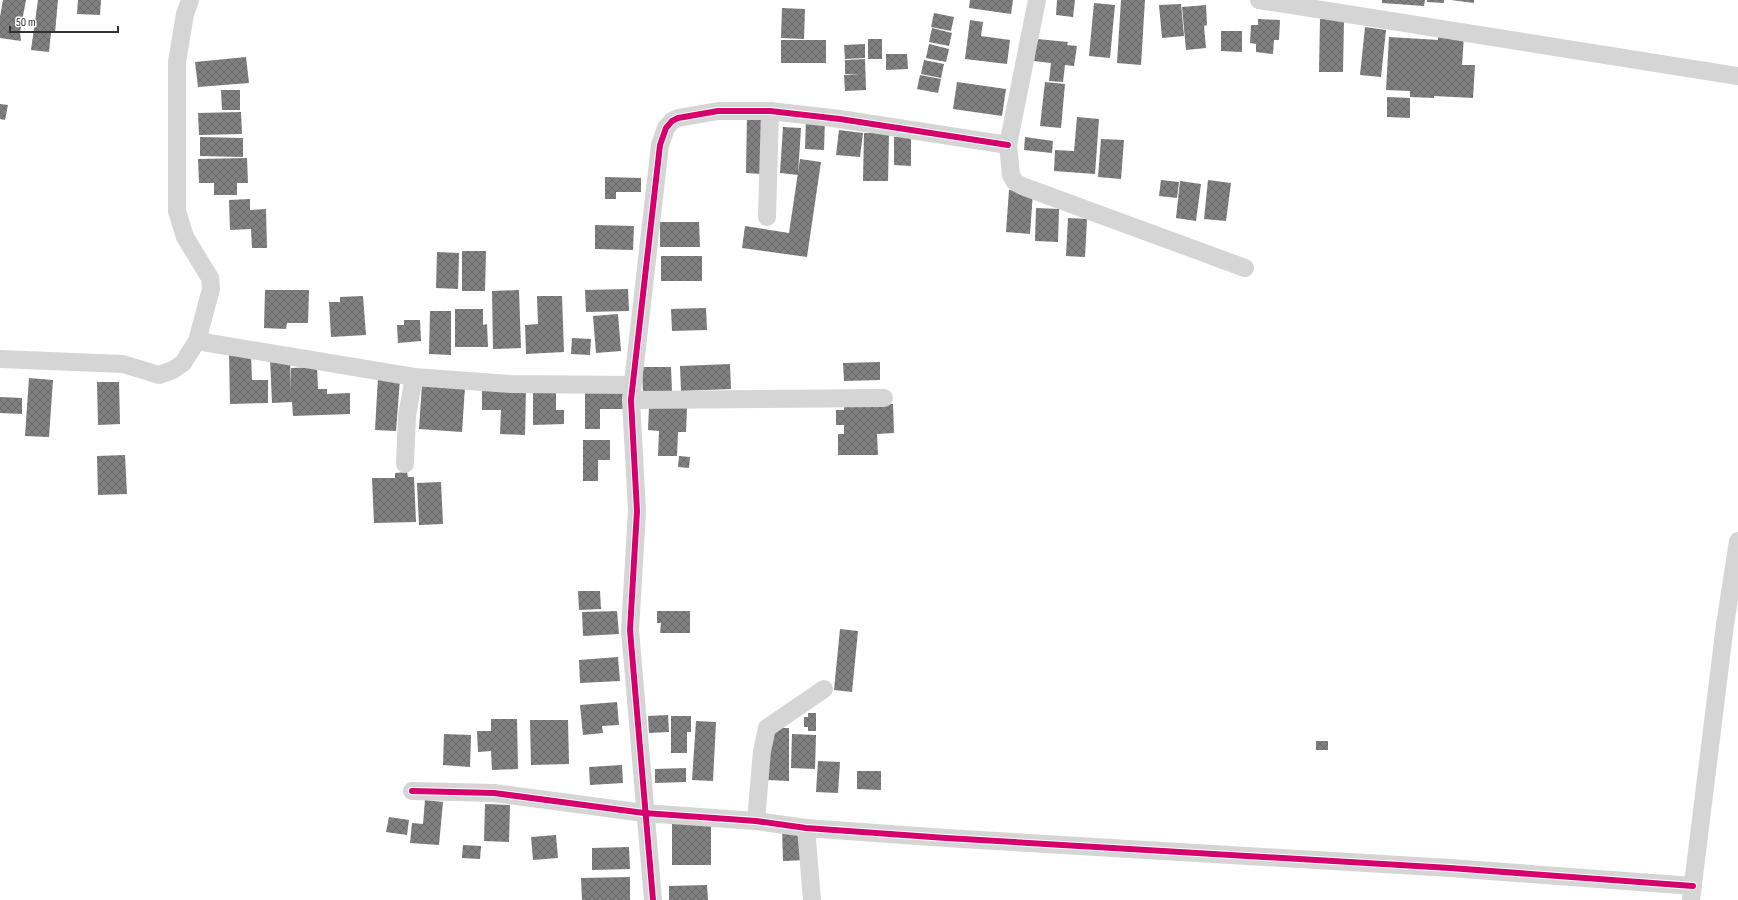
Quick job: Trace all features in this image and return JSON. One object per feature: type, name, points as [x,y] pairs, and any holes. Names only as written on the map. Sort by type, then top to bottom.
[{"type":"street","points":[[0,359],[123,364],[159,375],[173,370],[183,363],[197,341],[211,289],[210,278],[185,237],[177,212],[177,62],[185,14],[190,0]]},
{"type":"street","points":[[1037,0],[1008,145],[1011,174],[1015,182],[1022,186],[1245,268]]},
{"type":"street","points":[[1259,0],[1738,76]]},
{"type":"street","points":[[652,900],[630,630],[637,511],[631,393],[660,145],[666,128],[672,121],[678,118],[718,111],[770,112],[840,119],[1008,145]]},
{"type":"street","points":[[767,217],[770,112]]},
{"type":"street","points":[[197,341],[414,377],[631,393],[884,398]]},
{"type":"street","points":[[405,464],[407,416],[414,377]]},
{"type":"street","points":[[412,791],[494,794],[644,813],[756,820],[806,828],[954,839],[1450,868],[1692,893],[1725,625],[1738,541]]},
{"type":"street","points":[[756,820],[762,751],[767,728],[824,689]]},
{"type":"street","points":[[806,828],[812,900]]},
{"type":"building","points":[[3,0],[26,0],[20,32],[21,41],[0,38],[0,17]]},
{"type":"building","points":[[38,0],[58,0],[55,33],[51,33],[49,52],[31,50]]},
{"type":"building","points":[[78,0],[101,0],[100,15],[77,14]]},
{"type":"building","points":[[970,0],[1013,0],[1011,14],[969,8]]},
{"type":"building","points":[[1057,0],[1075,0],[1073,17],[1056,15]]},
{"type":"building","points":[[1121,0],[1145,0],[1141,65],[1117,63]]},
{"type":"building","points":[[1382,0],[1425,0],[1424,6],[1382,3]]},
{"type":"building","points":[[1427,0],[1444,0],[1444,3],[1427,2]]},
{"type":"building","points":[[1451,0],[1474,0],[1474,3]]},
{"type":"building","points":[[1094,3],[1115,5],[1110,58],[1089,56]]},
{"type":"building","points":[[1181,4],[1184,36],[1162,38],[1159,5]]},
{"type":"building","points":[[1206,5],[1207,25],[1204,26],[1206,48],[1186,50],[1182,7]]},
{"type":"building","points":[[782,8],[805,9],[804,39],[781,38]]},
{"type":"building","points":[[934,13],[954,17],[951,31],[931,27]]},
{"type":"building","points":[[1258,19],[1280,20],[1279,40],[1274,40],[1273,54],[1256,52],[1256,44],[1250,43],[1251,25],[1258,25]]},
{"type":"building","points":[[1320,19],[1344,19],[1343,72],[1319,72]]},
{"type":"building","points":[[970,20],[983,22],[981,36],[1010,40],[1007,64],[965,59]]},
{"type":"building","points":[[1365,27],[1386,30],[1381,77],[1360,75]]},
{"type":"building","points":[[932,28],[952,33],[949,46],[929,42]]},
{"type":"building","points":[[1221,31],[1242,31],[1242,52],[1221,51]]},
{"type":"building","points":[[1438,34],[1464,36],[1462,65],[1475,65],[1473,98],[1434,96],[1434,98],[1410,97],[1410,91],[1386,90],[1389,37],[1438,40]]},
{"type":"building","points":[[868,39],[882,39],[882,59],[868,59]]},
{"type":"building","points":[[1037,39],[1068,42],[1067,45],[1077,46],[1074,66],[1065,65],[1063,82],[1049,81],[1051,63],[1034,61]]},
{"type":"building","points":[[781,40],[826,40],[826,63],[781,63]]},
{"type":"building","points":[[865,44],[865,58],[845,59],[844,45]]},
{"type":"building","points":[[929,44],[949,49],[946,62],[926,58]]},
{"type":"building","points":[[886,54],[907,54],[908,69],[886,70]]},
{"type":"building","points":[[246,57],[249,83],[198,87],[195,62]]},
{"type":"building","points":[[865,59],[866,90],[845,91],[844,75],[860,74],[845,74],[845,60]]},
{"type":"building","points":[[924,60],[944,64],[941,78],[921,74]]},
{"type":"building","points":[[920,75],[941,79],[938,93],[917,89]]},
{"type":"building","points":[[957,82],[1006,89],[1002,116],[953,109]]},
{"type":"building","points":[[1045,82],[1065,84],[1061,128],[1040,126]]},
{"type":"building","points":[[221,90],[240,90],[240,110],[222,110]]},
{"type":"building","points":[[1387,97],[1410,98],[1410,118],[1387,117]]},
{"type":"building","points":[[0,104],[8,105],[5,120],[0,119]]},
{"type":"building","points":[[241,112],[242,134],[199,135],[198,113]]},
{"type":"building","points":[[747,113],[763,113],[762,174],[746,173]]},
{"type":"building","points":[[1077,117],[1099,119],[1095,174],[1054,171],[1055,150],[1074,151]]},
{"type":"building","points":[[806,118],[825,119],[824,150],[805,149]]},
{"type":"building","points":[[783,127],[801,128],[798,175],[780,173]]},
{"type":"building","points":[[839,130],[863,133],[860,157],[836,155]]},
{"type":"building","points":[[864,133],[889,133],[888,181],[863,181]]},
{"type":"building","points":[[200,137],[243,138],[243,157],[200,156]]},
{"type":"building","points":[[894,137],[911,137],[911,166],[894,165]]},
{"type":"building","points":[[1025,137],[1053,141],[1052,153],[1024,150]]},
{"type":"building","points":[[1101,139],[1124,140],[1121,179],[1098,177]]},
{"type":"building","points":[[247,158],[248,183],[237,183],[237,195],[214,195],[214,183],[199,183],[198,159]]},
{"type":"building","points":[[800,159],[821,162],[807,257],[742,248],[745,226],[789,233]]},
{"type":"building","points":[[605,177],[641,178],[641,192],[616,192],[616,199],[605,199]]},
{"type":"building","points":[[1161,180],[1179,182],[1177,198],[1159,196]]},
{"type":"building","points":[[1208,180],[1231,183],[1226,221],[1204,219]]},
{"type":"building","points":[[1180,181],[1201,184],[1196,221],[1176,218]]},
{"type":"building","points":[[1009,190],[1033,192],[1030,234],[1006,232]]},
{"type":"building","points":[[250,199],[250,210],[266,209],[267,248],[252,248],[251,229],[230,230],[229,200]]},
{"type":"building","points":[[1036,208],[1059,209],[1058,242],[1035,241]]},
{"type":"building","points":[[1068,218],[1087,219],[1085,257],[1066,256]]},
{"type":"building","points":[[660,222],[699,222],[700,247],[660,247]]},
{"type":"building","points":[[595,225],[634,226],[633,250],[595,249]]},
{"type":"building","points":[[462,251],[486,251],[485,291],[462,291]]},
{"type":"building","points":[[437,252],[459,253],[458,289],[436,288]]},
{"type":"building","points":[[661,256],[702,256],[702,281],[661,281]]},
{"type":"building","points":[[628,289],[629,311],[586,312],[585,290]]},
{"type":"building","points":[[265,290],[309,290],[308,323],[287,323],[286,329],[264,328]]},
{"type":"building","points":[[519,290],[521,348],[493,349],[492,291]]},
{"type":"building","points":[[363,296],[366,335],[331,337],[329,302],[340,302],[340,297]]},
{"type":"building","points":[[537,296],[562,296],[564,352],[526,354],[525,325],[538,324]]},
{"type":"building","points":[[706,308],[707,330],[672,331],[671,309]]},
{"type":"building","points":[[455,309],[483,309],[483,325],[487,324],[488,347],[455,347]]},
{"type":"building","points":[[430,311],[451,311],[451,355],[429,354]]},
{"type":"building","points":[[618,314],[621,351],[596,353],[593,316]]},
{"type":"building","points":[[404,320],[420,320],[421,341],[398,343],[397,325],[404,325]]},
{"type":"building","points":[[572,338],[591,339],[590,355],[571,354]]},
{"type":"building","points":[[229,352],[251,355],[252,380],[268,380],[268,403],[230,404]]},
{"type":"building","points":[[290,357],[291,392],[291,368],[317,367],[318,389],[327,389],[327,394],[350,393],[350,414],[293,416],[292,402],[272,403],[270,358]]},
{"type":"building","points":[[880,362],[880,380],[844,381],[843,363]]},
{"type":"building","points":[[730,364],[731,389],[681,391],[680,366]]},
{"type":"building","points":[[642,367],[671,367],[672,392],[643,394]]},
{"type":"building","points":[[378,377],[400,379],[396,431],[375,430]]},
{"type":"building","points":[[29,378],[53,380],[49,437],[25,436]]},
{"type":"building","points":[[97,382],[119,382],[120,424],[98,425]]},
{"type":"building","points":[[422,384],[465,387],[462,432],[419,429]]},
{"type":"building","points":[[482,387],[526,387],[525,435],[500,434],[501,410],[482,410]]},
{"type":"building","points":[[533,388],[556,388],[556,410],[564,410],[564,424],[533,425]]},
{"type":"building","points":[[585,389],[623,389],[623,409],[600,409],[600,429],[585,429]]},
{"type":"building","points":[[0,397],[22,398],[22,414],[0,413]]},
{"type":"building","points":[[893,404],[894,433],[877,434],[878,455],[838,455],[838,434],[844,434],[844,425],[836,425],[836,410],[844,410],[844,405]]},
{"type":"building","points":[[649,407],[687,408],[686,432],[678,432],[677,456],[658,456],[659,431],[648,430]]},
{"type":"building","points":[[583,440],[610,440],[610,460],[598,460],[598,481],[583,481]]},
{"type":"building","points":[[125,455],[127,494],[98,495],[97,456]]},
{"type":"building","points":[[679,456],[690,457],[689,468],[678,467]]},
{"type":"building","points":[[407,472],[408,477],[414,477],[416,522],[374,523],[372,478],[395,478],[395,473]]},
{"type":"building","points":[[441,482],[443,524],[419,525],[417,483]]},
{"type":"building","points":[[578,591],[600,591],[601,609],[579,610]]},
{"type":"building","points":[[617,611],[619,634],[583,636],[582,612]]},
{"type":"building","points":[[657,611],[690,611],[690,633],[660,633],[661,623],[657,623]]},
{"type":"building","points":[[840,629],[858,631],[852,692],[834,690]]},
{"type":"building","points":[[618,657],[620,681],[580,683],[579,660]]},
{"type":"building","points":[[617,702],[619,725],[602,726],[603,733],[583,735],[580,705]]},
{"type":"building","points":[[808,713],[816,713],[816,731],[808,731],[808,727],[804,727],[804,717],[808,717]]},
{"type":"building","points":[[668,715],[669,732],[649,733],[648,716]]},
{"type":"building","points":[[671,716],[691,716],[691,732],[687,732],[687,753],[671,753]]},
{"type":"building","points":[[491,719],[517,719],[518,769],[492,770],[491,751],[478,752],[477,731],[491,731]]},
{"type":"building","points":[[530,720],[568,720],[569,764],[531,765]]},
{"type":"building","points":[[696,721],[716,722],[713,781],[692,780]]},
{"type":"building","points":[[769,728],[789,728],[789,781],[768,780]]},
{"type":"building","points":[[444,734],[471,735],[470,767],[443,765]]},
{"type":"building","points":[[792,734],[816,735],[815,769],[791,768]]},
{"type":"building","points":[[1316,741],[1328,741],[1328,750],[1316,750]]},
{"type":"building","points":[[818,761],[840,762],[838,793],[816,792]]},
{"type":"building","points":[[622,765],[623,783],[590,785],[589,767]]},
{"type":"building","points":[[686,768],[686,782],[655,783],[655,769]]},
{"type":"building","points":[[857,771],[881,771],[881,790],[857,789]]},
{"type":"building","points":[[425,800],[443,802],[439,845],[410,843],[412,823],[423,824]]},
{"type":"building","points":[[485,804],[510,805],[509,842],[484,841]]},
{"type":"building","points":[[389,817],[409,820],[407,835],[386,832]]},
{"type":"building","points":[[672,823],[711,823],[711,865],[672,865]]},
{"type":"building","points":[[805,828],[807,860],[783,861],[782,829]]},
{"type":"building","points":[[556,835],[558,858],[533,860],[531,837]]},
{"type":"building","points":[[463,845],[481,846],[480,859],[462,858]]},
{"type":"building","points":[[629,847],[630,869],[592,870],[592,848]]},
{"type":"building","points":[[630,877],[630,900],[582,900],[581,878]]},
{"type":"building","points":[[707,885],[708,900],[669,900],[669,886]]},
{"type":"cycle path","points":[[653,900],[630,630],[637,511],[631,400],[660,145],[666,128],[672,121],[678,118],[718,111],[770,111],[840,119],[1008,145]]},
{"type":"cycle path","points":[[412,791],[494,793],[644,813],[756,821],[806,828],[946,838],[1450,868],[1693,886]]}]
